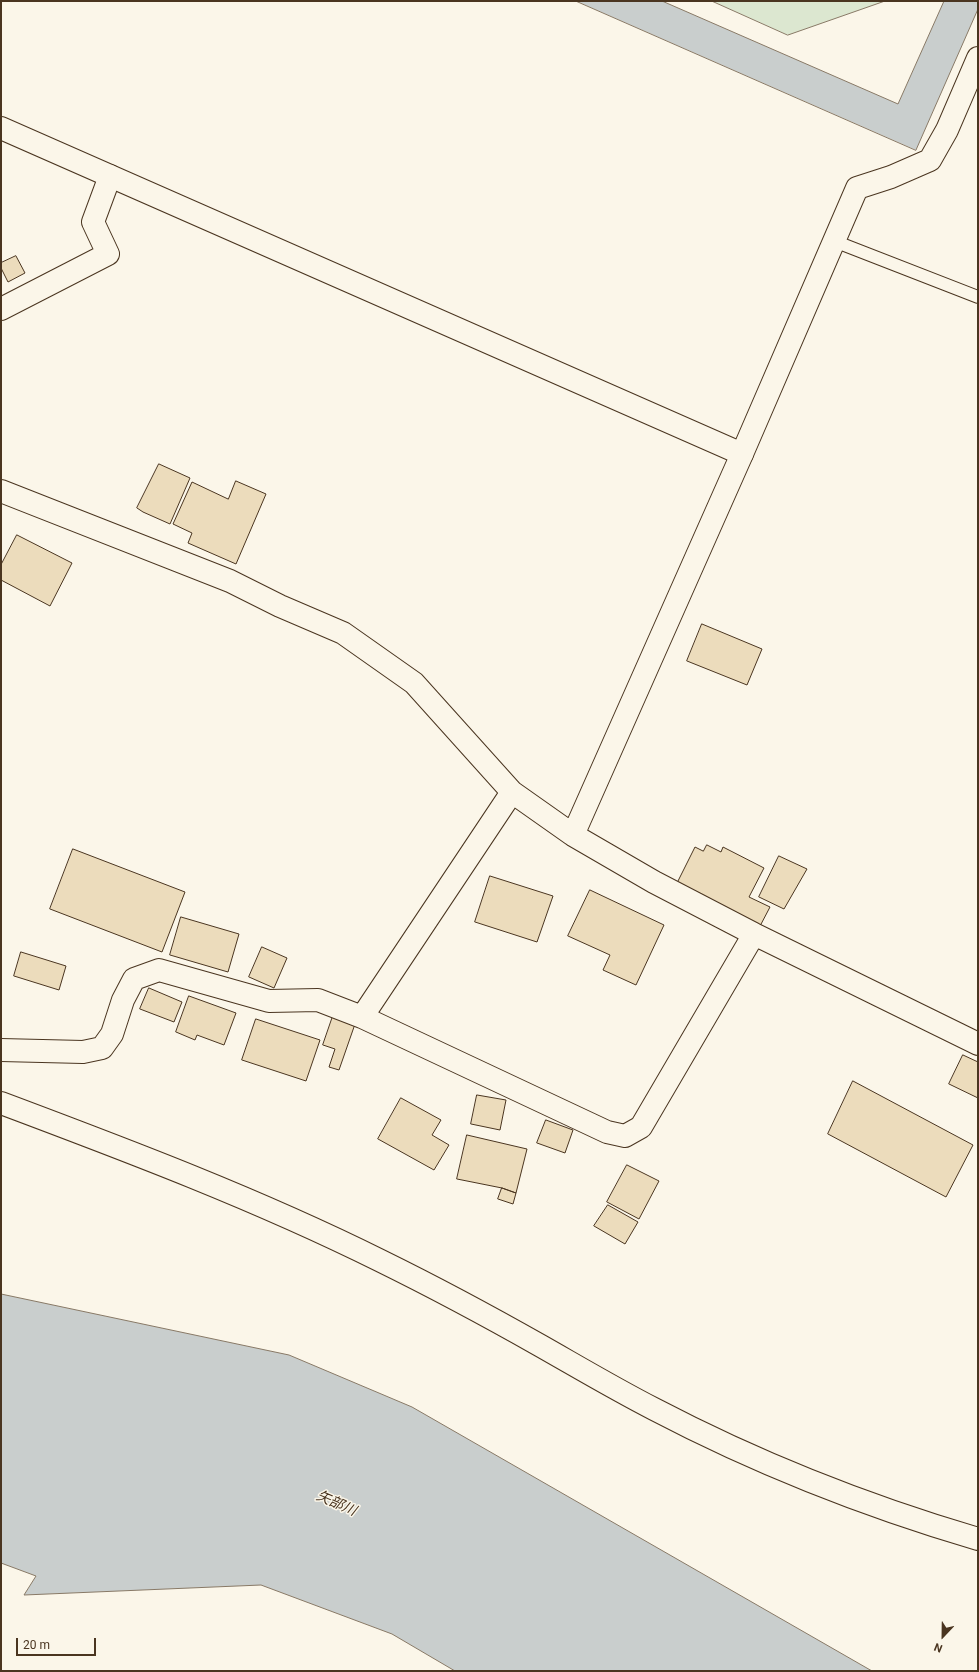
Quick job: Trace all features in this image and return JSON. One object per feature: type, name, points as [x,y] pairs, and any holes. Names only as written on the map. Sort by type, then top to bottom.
[{"type":"street","points":[[573,835],[742,454],[857,188],[891,177],[930,160],[947,130],[978,58]]},
{"type":"street","points":[[1,128],[742,454]]},
{"type":"street","points":[[1,309],[108,254],[93,222],[110,176]]},
{"type":"street","points":[[1,491],[230,581],[280,606],[343,633],[414,683],[512,792],[573,835],[654,882],[754,934],[978,1044]]},
{"type":"street","points":[[362,1017],[512,792]]},
{"type":"street","points":[[1,1050],[82,1052],[102,1048],[112,1034],[123,1000],[134,980],[159,970],[269,1001],[318,1000],[362,1017],[607,1132],[626,1136],[641,1127],[754,934]]},
{"type":"street","points":[[1,1103],[178,1170],[321,1233],[384,1263],[488,1317],[653,1409],[768,1463],[886,1509],[978,1540]]},
{"type":"lane","points":[[834,241],[978,297]]},
{"type":"green space","points":[[712,1],[885,1],[788,35]]},
{"type":"water","points":[[576,1],[662,1],[898,104],[944,1],[978,1],[978,9],[916,150]]},
{"type":"water","name":"矢部川","points":[[1,1294],[289,1355],[412,1407],[872,1671],[455,1671],[392,1634],[261,1585],[24,1595],[36,1576],[1,1563]]},
{"type":"building","points":[[16,256],[25,273],[8,282],[1,268],[1,263]]},
{"type":"building","points":[[159,464],[190,478],[170,524],[137,508]]},
{"type":"building","points":[[236,481],[266,494],[236,564],[188,543],[192,533],[173,524],[192,482],[228,499]]},
{"type":"building","points":[[17,535],[72,563],[50,606],[1,580],[1,565]]},
{"type":"building","points":[[702,624],[762,649],[747,685],[687,661]]},
{"type":"building","points":[[707,845],[721,852],[723,847],[764,868],[749,897],[770,907],[759,928],[676,885],[695,847],[703,851]]},
{"type":"building","points":[[73,849],[185,892],[162,952],[50,909]]},
{"type":"building","points":[[779,856],[807,869],[784,909],[759,897]]},
{"type":"building","points":[[490,876],[553,896],[537,942],[475,922]]},
{"type":"building","points":[[590,890],[664,925],[636,985],[603,970],[610,955],[568,936]]},
{"type":"building","points":[[181,917],[239,934],[228,972],[170,955]]},
{"type":"building","points":[[262,947],[287,958],[274,988],[249,977]]},
{"type":"building","points":[[21,952],[66,966],[59,990],[14,976]]},
{"type":"building","points":[[149,988],[182,1002],[174,1022],[140,1009]]},
{"type":"building","points":[[189,996],[236,1013],[224,1045],[197,1035],[195,1040],[176,1032]]},
{"type":"building","points":[[333,1016],[355,1024],[339,1070],[329,1067],[335,1049],[323,1045]]},
{"type":"building","points":[[256,1019],[320,1040],[306,1081],[242,1060]]},
{"type":"building","points":[[963,1055],[978,1062],[978,1098],[949,1084]]},
{"type":"building","points":[[853,1081],[973,1145],[946,1197],[828,1134]]},
{"type":"building","points":[[477,1095],[506,1100],[500,1130],[471,1124]]},
{"type":"building","points":[[401,1098],[441,1120],[432,1135],[449,1145],[434,1170],[378,1139]]},
{"type":"building","points":[[546,1120],[573,1130],[565,1153],[537,1143]]},
{"type":"building","points":[[467,1135],[527,1149],[516,1193],[502,1188],[457,1179]]},
{"type":"building","points":[[627,1165],[659,1181],[639,1219],[607,1202]]},
{"type":"building","points":[[502,1188],[516,1193],[513,1204],[498,1199]]},
{"type":"building","points":[[608,1205],[638,1222],[625,1244],[594,1226]]}]
